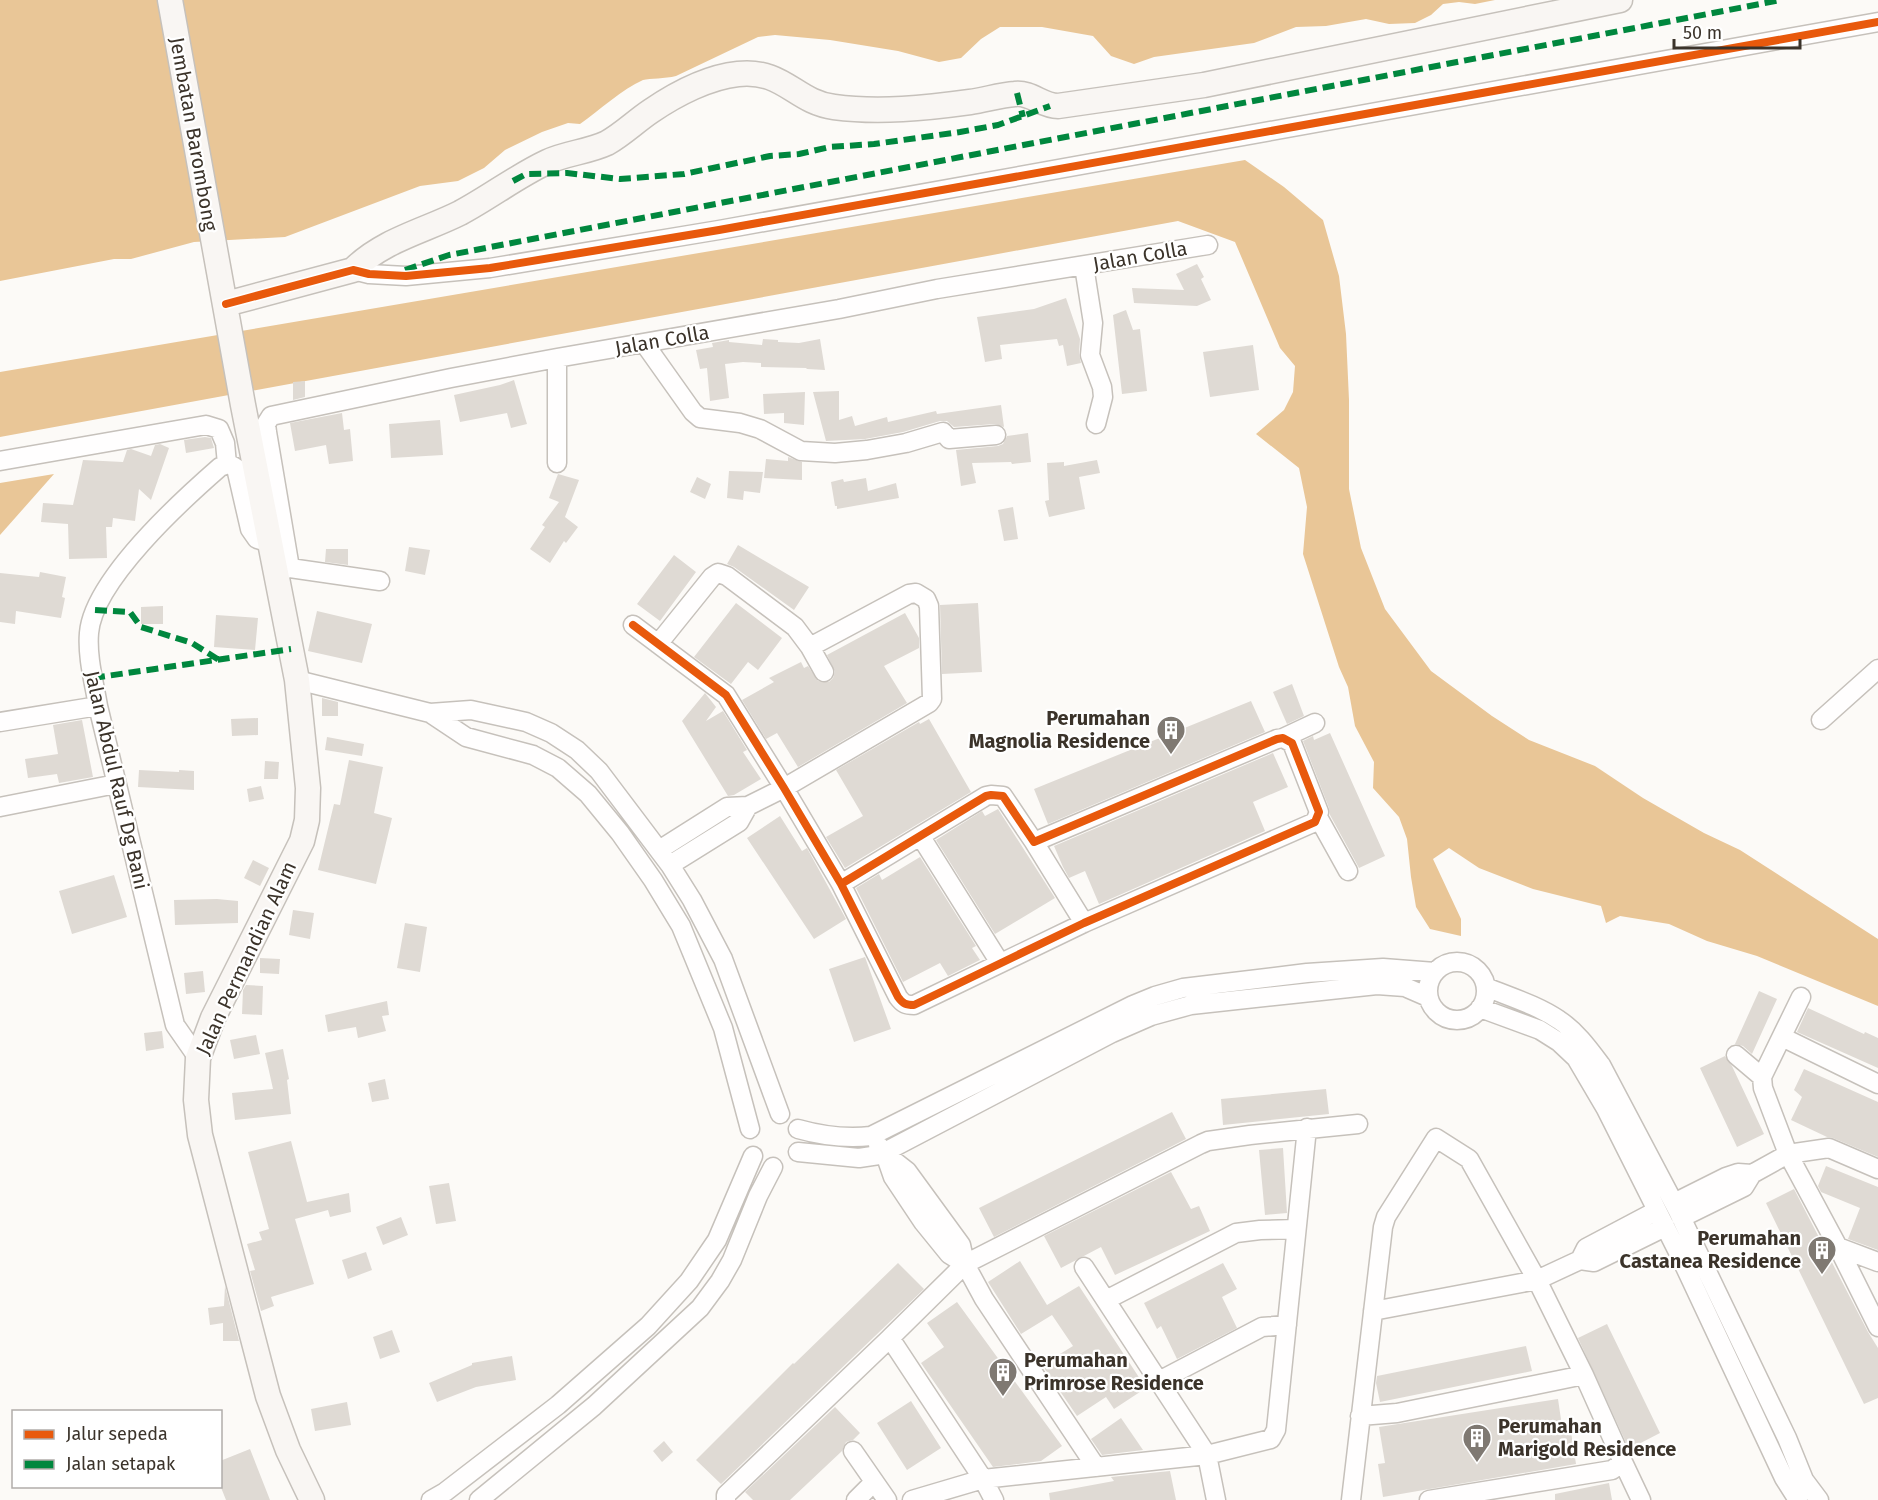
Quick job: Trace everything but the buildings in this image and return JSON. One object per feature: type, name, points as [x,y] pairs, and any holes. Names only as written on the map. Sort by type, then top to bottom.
[{"type":"main road","name":"Jembatan Barombong","points":[[170,0],[227,311]]},
{"type":"main road","points":[[227,311],[353,270],[366,257],[385,245],[458,214],[547,162],[609,142],[652,110],[720,76],[755,73],[771,76],[810,100],[833,107],[909,109],[972,102],[1017,93],[1029,95],[1050,106],[1058,106],[1204,85],[1620,0]]},
{"type":"main road","name":"Jalan Permandian Alam","points":[[227,311],[270,543],[283,570],[306,760],[307,820],[302,841],[218,1007],[198,1058],[196,1100],[200,1135],[268,1396],[288,1450],[312,1500]]},
{"type":"street","points":[[353,270],[378,275],[406,276],[490,268],[719,230],[1878,22]]},
{"type":"street","name":"Jalan Colla","points":[[283,570],[267,432],[268,418],[271,416],[556,358],[937,289],[1208,245]]},
{"type":"street","points":[[1084,266],[1093,323],[1090,355],[1102,387],[1103,397],[1096,424]]},
{"type":"street","points":[[644,343],[700,418],[740,423],[760,429],[801,451],[835,453],[890,447],[943,432],[949,439],[996,435]]},
{"type":"street","points":[[556,358],[557,463]]},
{"type":"street","points":[[0,461],[206,425],[219,429],[225,443],[227,464],[232,464],[236,468],[253,534],[257,539],[270,543]]},
{"type":"street","name":"Jalan Abdul Rauf Dg Bani","points":[[198,1058],[175,1025],[98,706],[90,658],[89,633],[93,612],[104,591],[129,559],[172,511],[216,470],[227,464]]},
{"type":"street","points":[[283,570],[380,581]]},
{"type":"street","points":[[658,644],[712,577],[718,573],[727,576],[795,627],[824,672]]},
{"type":"street","points":[[658,850],[727,807],[748,806],[784,788],[929,703],[932,699],[929,606],[926,599],[916,593],[909,594],[810,647]]},
{"type":"street","points":[[633,625],[726,695],[841,884],[903,1003],[914,1005],[1084,923],[1314,822],[1318,817]]},
{"type":"street","points":[[1821,720],[1878,669]]},
{"type":"street","points":[[297,680],[430,713],[471,710],[526,722],[551,733],[577,750],[599,771],[670,865],[692,900],[723,959],[780,1114]]},
{"type":"street","points":[[0,722],[98,706]]},
{"type":"street","points":[[430,713],[466,736],[533,754],[558,768],[588,794],[640,861],[681,926],[716,1008],[750,1130],[748,1143],[753,1156],[773,1167],[788,1163],[798,1152],[801,1136],[798,1129],[794,1122],[780,1114],[765,1115],[750,1130]]},
{"type":"street","points":[[1034,842],[1315,723]]},
{"type":"street","points":[[1283,738],[1292,743],[1318,807],[1318,817],[1348,871]]},
{"type":"street","points":[[0,807],[116,784]]},
{"type":"street","points":[[841,884],[986,796],[1003,796],[1084,923]]},
{"type":"street","points":[[670,865],[739,822],[748,806]]},
{"type":"street","points":[[921,837],[1000,963]]},
{"type":"street","points":[[1450,963],[1466,964],[1479,973],[1486,987],[1486,995],[1480,1008],[1466,1019],[1449,1019],[1436,1011],[1428,997],[1430,980],[1435,972],[1450,963]]},
{"type":"street","points":[[798,1129],[821,1136],[852,1138],[871,1136],[1133,1005],[1183,988],[1307,973],[1383,968],[1435,972]]},
{"type":"street","points":[[798,1152],[859,1158],[879,1155],[1112,1033],[1176,1008],[1377,985],[1405,987],[1428,997]]},
{"type":"street","points":[[1486,987],[1560,1021],[1587,1046],[1605,1073],[1677,1211],[1787,1438],[1804,1480],[1819,1500]]},
{"type":"street","points":[[1801,996],[1762,1077],[1763,1088],[1788,1154],[1878,1327]]},
{"type":"street","points":[[716,1008],[738,999]]},
{"type":"street","points":[[1480,1008],[1540,1030],[1559,1042],[1576,1058],[1606,1109],[1784,1478],[1798,1500]]},
{"type":"street","points":[[1782,1037],[1878,1084]]},
{"type":"street","points":[[1736,1055],[1762,1077]]},
{"type":"street","points":[[726,1500],[726,1495],[966,1264],[1208,1141],[1358,1124]]},
{"type":"street","points":[[912,1500],[983,1479],[1207,1455],[1271,1439],[1274,1436],[1287,1324],[1307,1128]]},
{"type":"street","points":[[871,1136],[884,1153],[907,1171],[961,1245],[966,1264],[984,1299],[1096,1467]]},
{"type":"street","points":[[1351,1500],[1386,1217],[1436,1138],[1469,1159],[1537,1280],[1584,1375],[1641,1500]]},
{"type":"street","points":[[1677,1211],[1726,1178],[1738,1173],[1752,1174],[1788,1154],[1829,1148],[1878,1169]]},
{"type":"street","points":[[431,1500],[445,1492],[558,1405],[648,1326],[689,1281],[717,1240],[753,1156]]},
{"type":"street","points":[[479,1500],[594,1406],[700,1308],[732,1260],[758,1196],[773,1167]]},
{"type":"street","points":[[1373,1311],[1537,1280],[1580,1260],[1594,1262],[1661,1219]]},
{"type":"street","points":[[1106,1300],[1236,1233],[1296,1229]]},
{"type":"street","points":[[1838,1247],[1878,1262]]},
{"type":"street","points":[[1084,1267],[1207,1455],[1216,1500]]},
{"type":"street","points":[[1159,1381],[1262,1327],[1287,1324]]},
{"type":"street","points":[[890,1338],[983,1479],[994,1500]]},
{"type":"street","points":[[1360,1416],[1397,1413],[1584,1375]]},
{"type":"street","points":[[853,1451],[886,1500]]},
{"type":"street","points":[[1429,1500],[1612,1470],[1623,1462]]},
{"type":"street","points":[[856,1500],[874,1482]]},
{"type":"shaded area","points":[[0,0],[1495,0],[1475,4],[1459,2],[1443,4],[1431,15],[1415,23],[1389,24],[1366,19],[1326,26],[1296,27],[1254,43],[1154,57],[1134,64],[1111,56],[1093,36],[1042,27],[1000,27],[981,39],[961,58],[939,62],[898,51],[830,40],[775,35],[758,37],[676,76],[643,80],[619,94],[580,124],[568,123],[542,132],[505,150],[484,168],[458,181],[420,186],[285,237],[194,242],[131,259],[114,259],[0,281]]},
{"type":"shaded area","points":[[1245,160],[1284,187],[1323,220],[1339,276],[1346,334],[1349,489],[1361,548],[1385,609],[1431,671],[1529,740],[1595,766],[1643,798],[1704,833],[1740,850],[1878,939],[1878,1006],[1757,956],[1707,941],[1669,924],[1620,916],[1606,923],[1601,906],[1533,889],[1479,868],[1449,848],[1433,859],[1461,919],[1461,936],[1430,929],[1416,907],[1407,839],[1399,817],[1373,788],[1374,762],[1355,726],[1348,687],[1339,667],[1303,554],[1307,507],[1299,468],[1256,434],[1284,410],[1293,392],[1295,366],[1280,348],[1235,242],[1178,221],[0,437],[0,372]]},
{"type":"shaded area","points":[[54,474],[0,535],[0,483]]},
{"type":"marked path","points":[[405,270],[449,255],[1781,0]]},
{"type":"marked path","points":[[1017,93],[1023,117]]},
{"type":"marked path","points":[[513,181],[526,174],[567,173],[620,179],[684,174],[770,156],[799,154],[830,147],[874,144],[998,125],[1050,106]]},
{"type":"marked path","points":[[95,610],[130,612],[141,627],[192,643],[219,660]]},
{"type":"marked path","points":[[93,678],[291,649]]},
{"type":"cycle path","points":[[226,304],[353,270],[369,274],[406,276],[490,268],[719,230],[1878,22]]},
{"type":"cycle path","points":[[633,625],[726,695],[841,884],[903,1003],[914,1005],[1084,923],[1315,822],[1319,812],[1292,743],[1283,738],[1034,842],[1003,796],[986,796],[841,884]]},
{"type":"place","name":"Perumahan Magnolia Residence","points":[[1171,756]]},
{"type":"place","name":"Perumahan Castanea Residence","points":[[1822,1276]]},
{"type":"place","name":"Perumahan Primrose Residence","points":[[1003,1398]]},
{"type":"place","name":"Perumahan Marigold Residence","points":[[1477,1464]]}]
